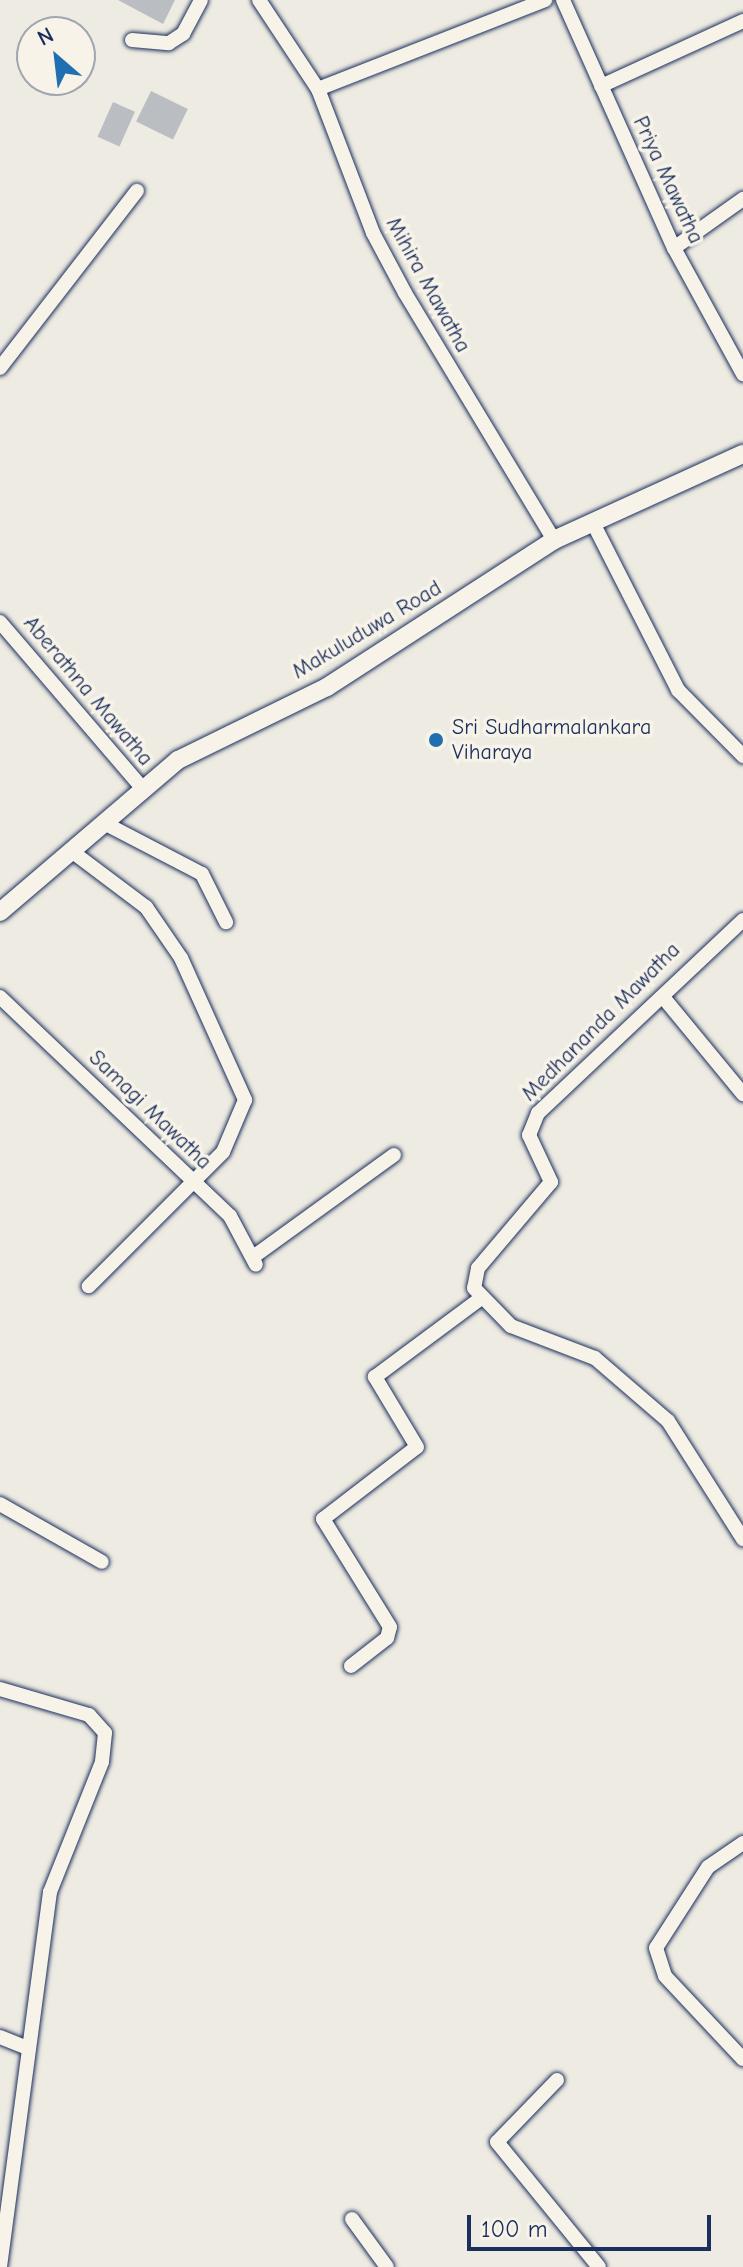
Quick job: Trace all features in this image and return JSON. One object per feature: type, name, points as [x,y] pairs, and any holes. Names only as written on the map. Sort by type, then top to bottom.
[{"type":"street","points":[[132,40],[169,43],[183,34],[201,0]]},
{"type":"street","name":"Mihira Mawatha","points":[[259,0],[318,89],[373,233],[554,540]]},
{"type":"street","points":[[318,89],[545,0]]},
{"type":"street","name":"Priya Mawatha","points":[[563,0],[674,248],[743,374]]},
{"type":"street","points":[[601,86],[743,21]]},
{"type":"street","points":[[0,368],[137,191]]},
{"type":"street","points":[[674,248],[743,199]]},
{"type":"street","name":"Makuluduwa Road","points":[[0,912],[74,853],[143,789],[212,740],[327,687],[554,540],[743,454]]},
{"type":"street","points":[[592,521],[678,690],[743,756]]},
{"type":"street","name":"Aberathna Mawatha","points":[[0,622],[143,789]]},
{"type":"street","points":[[106,824],[202,874],[226,922]]},
{"type":"street","points":[[74,853],[146,907],[181,958],[244,1093],[245,1107],[226,1132],[223,1152],[196,1183],[89,1286]]},
{"type":"street","name":"Medhananda Mawatha","points":[[480,1299],[478,1268],[551,1182],[529,1135],[538,1113],[743,920]]},
{"type":"street","name":"Samagi Mawatha","points":[[0,997],[230,1216],[254,1261],[394,1155]]},
{"type":"street","points":[[663,997],[743,1094]]},
{"type":"street","points":[[351,1666],[387,1638],[390,1627],[323,1519],[417,1447],[375,1377],[480,1299],[511,1326],[595,1358],[668,1421],[743,1539]]},
{"type":"street","points":[[0,1504],[102,1562]]},
{"type":"street","points":[[0,1689],[89,1715],[105,1733],[102,1762],[50,1892],[29,2049],[6,2168],[0,2267]]},
{"type":"street","points":[[743,1843],[708,1867],[656,1948],[665,1976],[743,2059]]},
{"type":"street","points":[[0,2037],[29,2049]]},
{"type":"street","points":[[557,2080],[497,2142],[599,2267]]},
{"type":"street","points":[[352,2219],[387,2267]]},
{"type":"building","points":[[118,0],[175,0],[163,24]]},
{"type":"building","points":[[151,91],[188,109],[173,140],[136,122]]},
{"type":"building","points":[[113,102],[135,112],[119,146],[98,137]]},
{"type":"place","name":"Sri Sudharmalankara Viharaya","points":[[436,740]]}]
